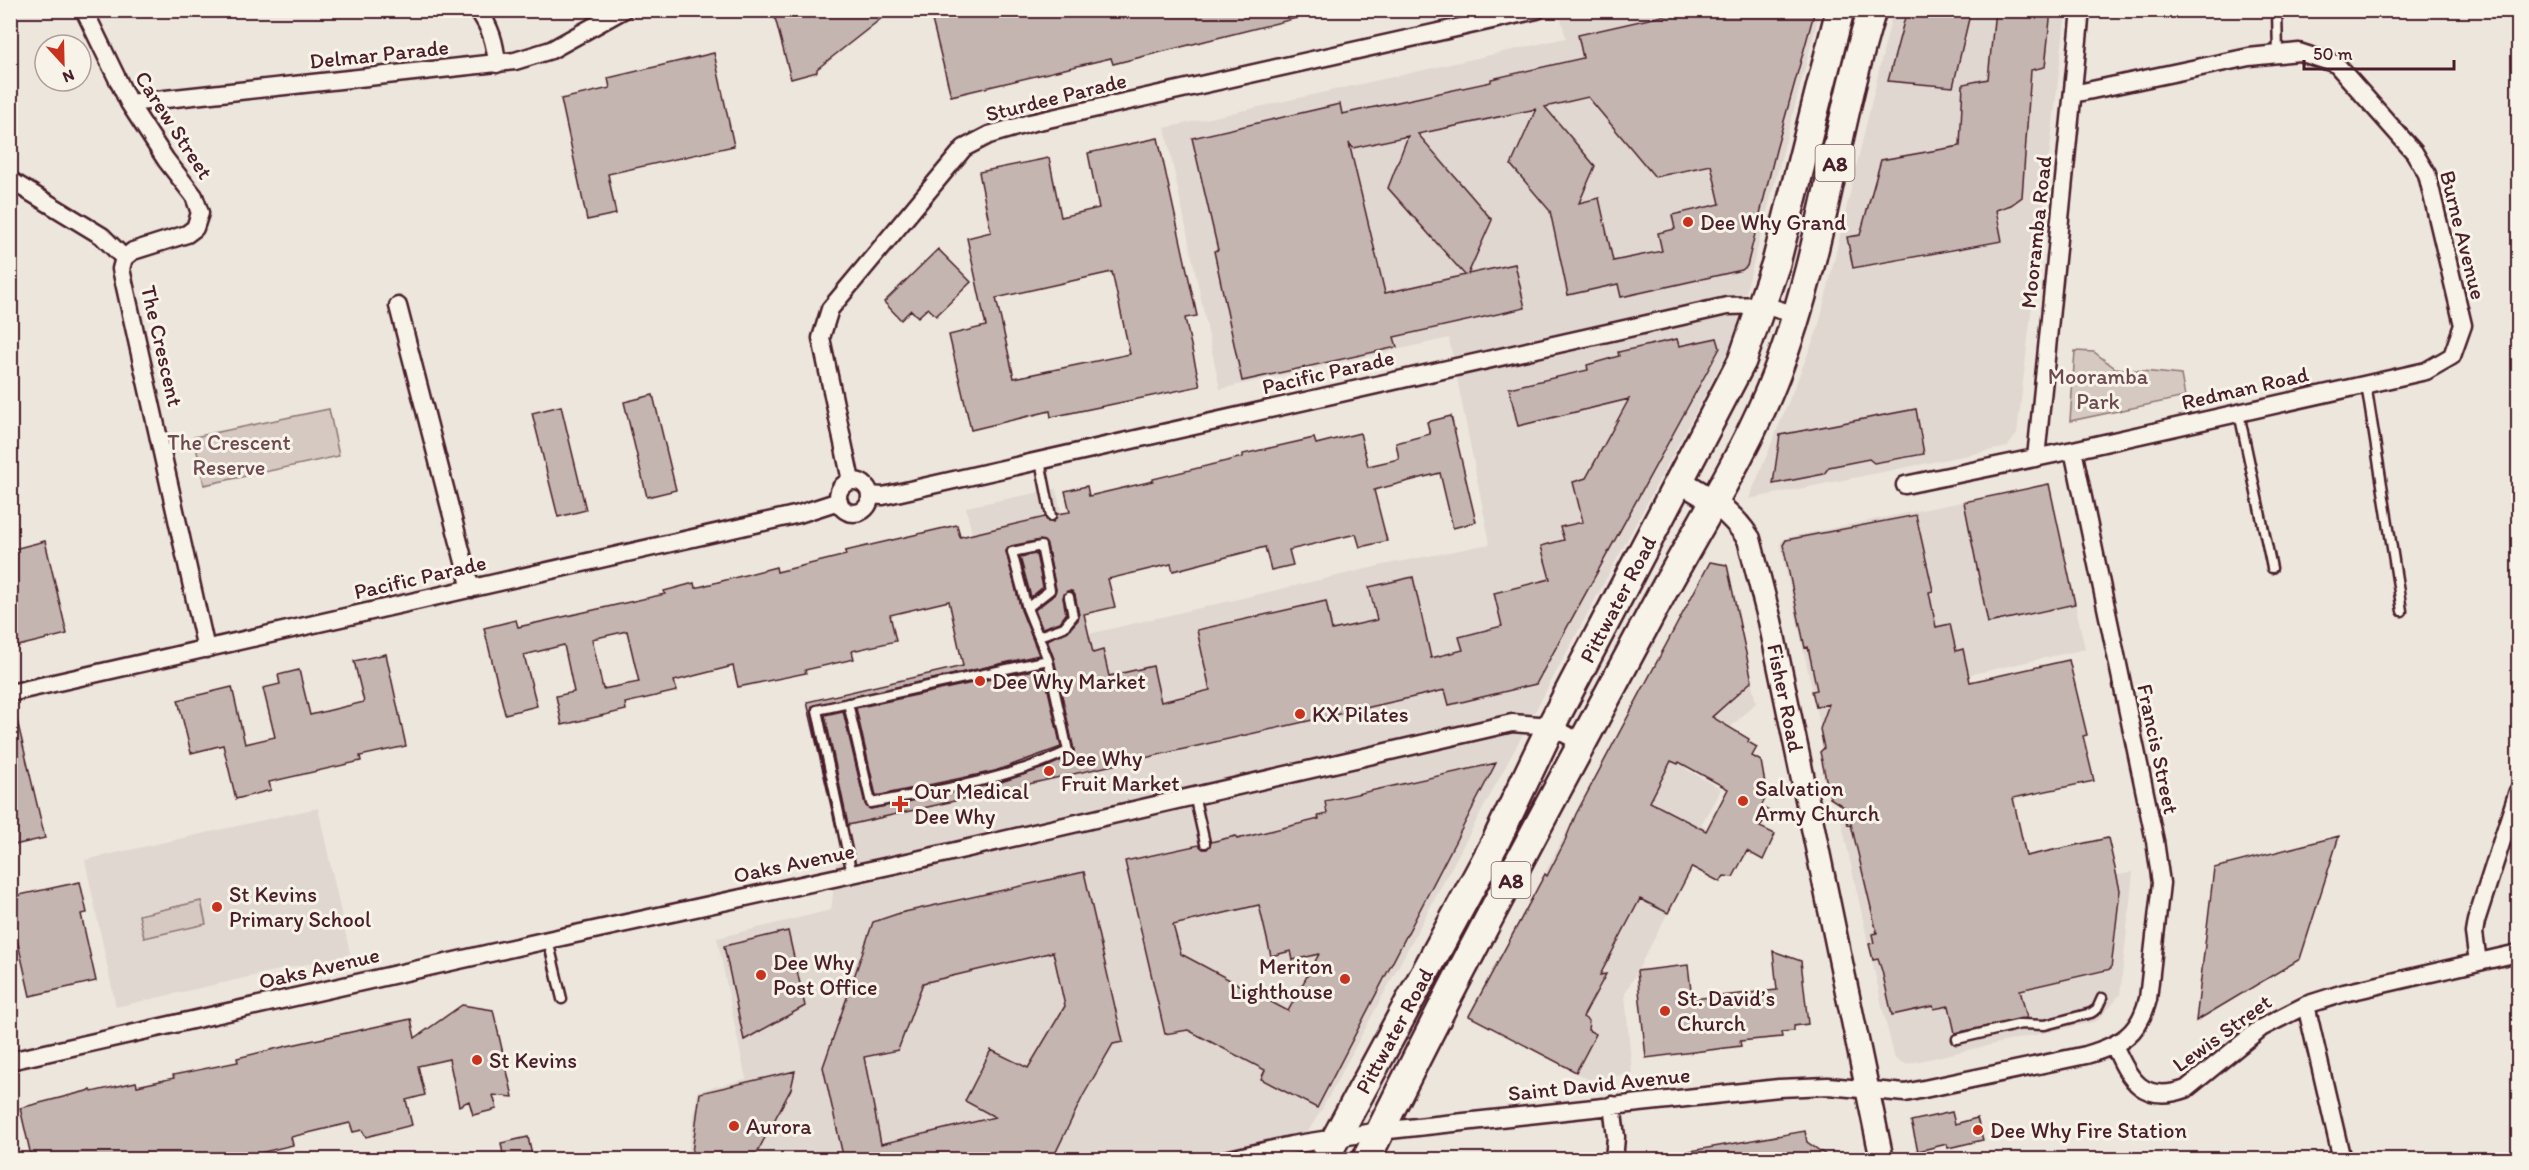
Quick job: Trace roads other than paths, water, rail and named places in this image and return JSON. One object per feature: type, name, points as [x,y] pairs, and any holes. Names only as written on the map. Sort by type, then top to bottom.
[{"type":"highway","name":"Pittwater Road","points":[[1330,1149],[1495,843],[1551,726],[1742,361],[1776,263],[1840,10]]},
{"type":"highway","name":"Pittwater Road","points":[[1366,1160],[1713,500],[1776,375],[1797,315],[1830,187],[1856,62],[1872,10]]},
{"type":"main road","name":"Fisher Road","points":[[1679,481],[1713,500],[1742,528],[1749,539],[1882,1160]]},
{"type":"street","name":"Carew Street","points":[[84,10],[129,103],[166,160],[194,196],[200,213],[195,228],[187,234],[133,251],[124,258]]},
{"type":"street","points":[[478,10],[492,34],[497,64]]},
{"type":"street","name":"Delmar Parade","points":[[129,103],[497,64],[551,50],[623,10]]},
{"type":"street","name":"Sturdee Parade","points":[[851,481],[821,338],[830,309],[964,148],[989,135],[1020,126],[1537,10]]},
{"type":"street","name":"Mooramba Road","points":[[2036,458],[2081,10]]},
{"type":"street","name":"Burne Avenue","points":[[2073,94],[2249,57],[2299,52],[2336,64],[2414,153],[2427,174],[2463,325],[2452,356]]},
{"type":"street","name":"The Crescent","points":[[10,180],[102,236],[124,258],[121,269],[206,649]]},
{"type":"street","name":"Pacific Parade","points":[[870,495],[883,496],[1727,306],[1763,305],[1797,315]]},
{"type":"street","points":[[398,306],[471,589]]},
{"type":"street","name":"Redman Road","points":[[1905,485],[2426,371],[2452,356]]},
{"type":"street","name":"Francis Street","points":[[2073,450],[2155,841],[2161,884],[2144,1017],[2135,1030],[2114,1045]]},
{"type":"street","points":[[851,481],[866,485],[870,495],[868,505],[859,512],[844,509],[839,501],[842,486],[851,481]]},
{"type":"street","name":"Pacific Parade","points":[[10,693],[799,514],[839,501]]},
{"type":"street","name":"Oaks Avenue","points":[[10,1061],[852,874],[1512,723],[1551,726],[1583,744]]},
{"type":"street","points":[[2478,962],[2474,933],[2476,921],[2518,791]]},
{"type":"street","name":"Lewis Street","points":[[2114,1045],[2127,1073],[2137,1086],[2149,1093],[2173,1094],[2186,1089],[2261,1028],[2306,1005],[2344,993],[2518,953]]},
{"type":"street","points":[[2306,1005],[2342,1160]]},
{"type":"street","points":[[1868,1091],[1905,1093],[2086,1054],[2114,1045]]},
{"type":"street","name":"Saint David Avenue","points":[[1225,1160],[1291,1145],[1330,1149],[1380,1131],[1612,1105],[1779,1088],[1828,1086],[1868,1091]]},
{"type":"street","points":[[1612,1105],[1616,1137],[1614,1160]]},
{"type":"lane","points":[[2277,10],[2278,55]]},
{"type":"lane","points":[[2366,384],[2402,611]]},
{"type":"lane","points":[[2239,413],[2272,568]]},
{"type":"lane","points":[[1040,461],[1051,516]]},
{"type":"lane","points":[[848,703],[871,803],[946,789],[1039,765],[1068,751],[1048,660],[1028,608],[1012,552],[1041,546],[1050,590],[1028,608]]},
{"type":"lane","points":[[1039,636],[1064,627],[1073,616],[1069,597]]},
{"type":"lane","points":[[852,874],[817,710],[1048,660]]},
{"type":"lane","points":[[1194,795],[1205,843]]},
{"type":"lane","points":[[548,940],[562,999]]},
{"type":"lane","points":[[1957,1039],[2021,1024],[2045,1025],[2091,1013],[2097,1009],[2102,998]]},
{"type":"place","name":"Dee Why Grand","points":[[1688,222]]},
{"type":"place","name":"Dee Why Market","points":[[980,681]]},
{"type":"place","name":"KX Pilates","points":[[1300,714]]},
{"type":"place","name":"Dee Why Fruit Market","points":[[1049,771]]},
{"type":"place","name":"Salvation Army Church","points":[[1743,801]]},
{"type":"place","name":"Our Medical Dee Why","points":[[900,804]]},
{"type":"place","name":"St Kevins Primary School","points":[[217,907]]},
{"type":"place","name":"Dee Why Post Office","points":[[761,975]]},
{"type":"place","name":"Meriton Lighthouse","points":[[1345,979]]},
{"type":"place","name":"St. David’s Church","points":[[1665,1011]]},
{"type":"place","name":"St Kevins","points":[[477,1060]]},
{"type":"place","name":"Aurora","points":[[734,1126]]},
{"type":"place","name":"Dee Why Fire Station","points":[[1978,1130]]},
{"type":"park label","name":"Mooramba Park","points":[[2098,388]]},
{"type":"park label","name":"The Crescent Reserve","points":[[229,455]]}]
